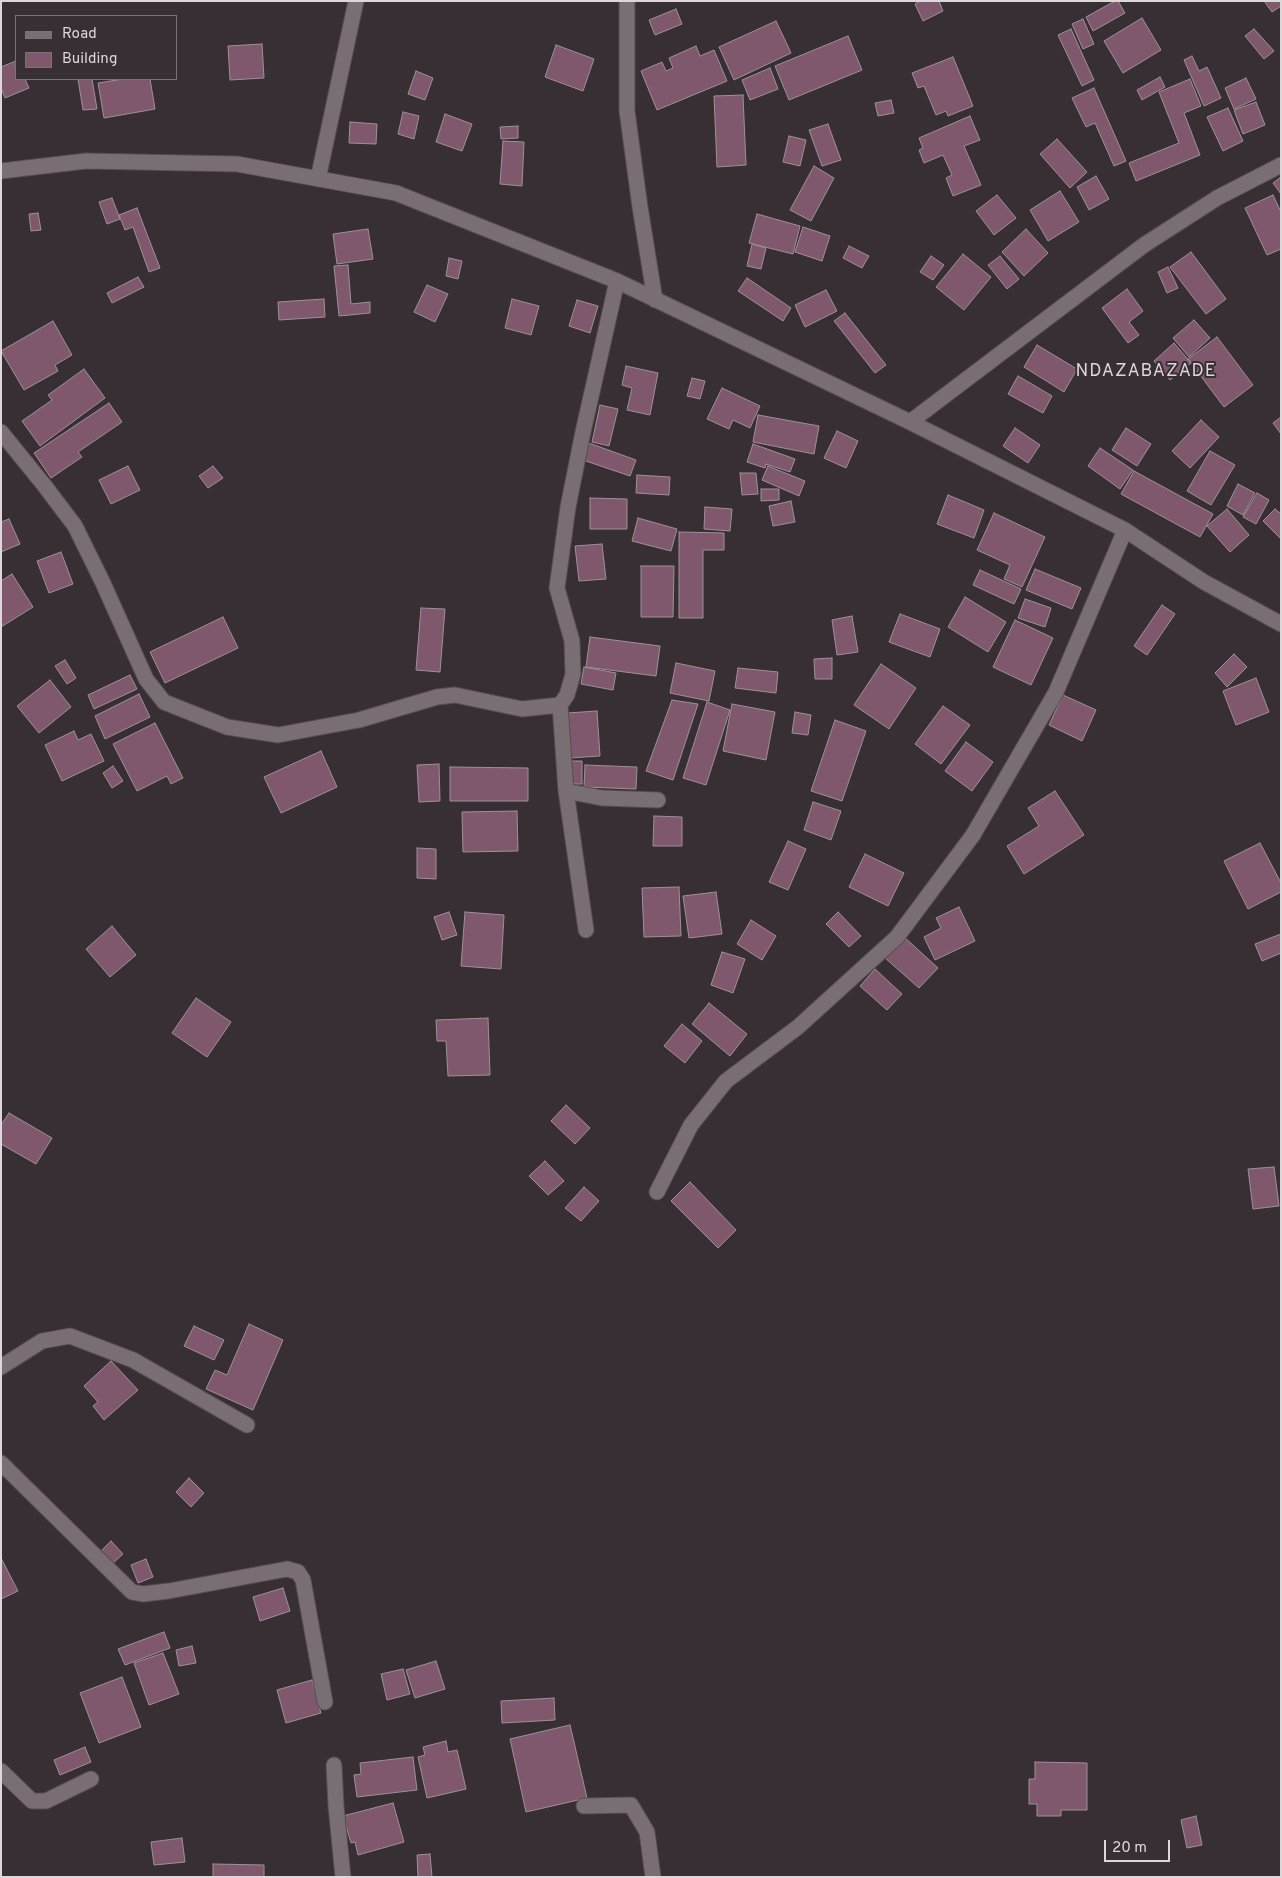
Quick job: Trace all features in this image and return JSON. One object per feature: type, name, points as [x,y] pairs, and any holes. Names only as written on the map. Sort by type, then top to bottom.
[{"type":"street","points":[[318,179],[356,1]]},
{"type":"street","points":[[627,1],[627,111],[655,300]]},
{"type":"street","points":[[1,170],[86,161],[227,164],[396,193],[617,281],[910,422],[1125,530],[1204,582],[1281,624]]},
{"type":"street","points":[[910,422],[1144,245],[1217,198],[1281,165]]},
{"type":"street","points":[[586,930],[566,791],[560,705],[567,695],[573,674],[572,641],[557,588],[574,479],[617,281]]},
{"type":"street","points":[[1,432],[75,526],[146,679],[164,702],[227,727],[278,735],[358,720],[437,697],[455,695],[522,709],[560,705]]},
{"type":"street","points":[[657,1192],[692,1125],[726,1081],[798,1027],[897,937],[973,835],[1056,692],[1125,530]]},
{"type":"street","points":[[566,791],[602,798],[658,800]]},
{"type":"street","points":[[1,1367],[42,1341],[70,1336],[133,1360],[246,1425]]},
{"type":"street","points":[[1,1463],[132,1592],[143,1594],[169,1591],[286,1569],[298,1572],[302,1580],[325,1702]]},
{"type":"street","points":[[334,1765],[336,1806],[344,1877]]},
{"type":"street","points":[[1,1771],[32,1801],[46,1801],[91,1779]]},
{"type":"street","points":[[584,1806],[631,1805],[647,1832],[653,1877]]},
{"type":"building","points":[[920,1],[939,1],[943,11],[923,21],[915,4]]},
{"type":"building","points":[[1118,1],[1125,13],[1093,31],[1086,17]]},
{"type":"building","points":[[1264,1],[1281,1],[1281,6],[1272,12]]},
{"type":"building","points":[[676,9],[682,24],[655,35],[649,20]]},
{"type":"building","points":[[1142,18],[1161,50],[1123,73],[1104,41]]},
{"type":"building","points":[[1083,19],[1094,44],[1083,49],[1072,24]]},
{"type":"building","points":[[776,21],[791,53],[734,80],[719,47]]},
{"type":"building","points":[[1071,29],[1094,80],[1082,86],[1058,35]]},
{"type":"building","points":[[1254,29],[1274,51],[1264,59],[1245,36]]},
{"type":"building","points":[[848,36],[862,70],[789,100],[775,66]]},
{"type":"building","points":[[262,44],[264,78],[230,80],[228,46]]},
{"type":"building","points":[[556,45],[594,59],[583,91],[545,77]]},
{"type":"building","points":[[696,46],[700,56],[714,50],[727,81],[657,110],[641,71],[662,62],[666,71],[673,68],[669,58]]},
{"type":"building","points":[[1192,56],[1199,71],[1207,67],[1221,98],[1204,106],[1184,60]]},
{"type":"building","points":[[953,57],[973,106],[948,116],[946,111],[936,115],[924,86],[918,88],[912,73]]},
{"type":"building","points":[[15,61],[15,80],[25,80],[29,88],[5,98],[1,88],[1,67]]},
{"type":"building","points":[[770,68],[778,89],[750,100],[742,80]]},
{"type":"building","points":[[416,71],[433,78],[425,100],[408,94]]},
{"type":"building","points":[[1160,77],[1165,87],[1142,100],[1137,90]]},
{"type":"building","points":[[1246,78],[1256,99],[1234,109],[1225,88]]},
{"type":"building","points":[[1190,79],[1201,106],[1184,113],[1200,155],[1136,181],[1129,163],[1179,143],[1159,92]]},
{"type":"building","points":[[78,80],[92,80],[97,109],[83,110]]},
{"type":"building","points":[[117,80],[150,80],[155,109],[104,118],[98,83]]},
{"type":"building","points":[[1094,88],[1126,161],[1114,166],[1095,123],[1086,127],[1072,98]]},
{"type":"building","points":[[743,95],[746,165],[717,167],[714,96]]},
{"type":"building","points":[[891,100],[894,113],[878,116],[875,103]]},
{"type":"building","points":[[1256,102],[1265,125],[1243,134],[1234,110]]},
{"type":"building","points":[[1228,108],[1243,141],[1223,151],[1207,117]]},
{"type":"building","points":[[403,112],[419,116],[414,139],[398,134]]},
{"type":"building","points":[[445,114],[472,124],[462,151],[436,142]]},
{"type":"building","points":[[970,116],[980,140],[964,146],[981,185],[953,196],[946,178],[952,175],[943,155],[924,163],[919,150],[923,148],[919,138]]},
{"type":"building","points":[[350,122],[377,124],[376,144],[349,143]]},
{"type":"building","points":[[828,124],[841,160],[822,166],[809,130]]},
{"type":"building","points":[[518,126],[518,138],[501,139],[500,127]]},
{"type":"building","points":[[789,136],[806,140],[800,166],[783,162]]},
{"type":"building","points":[[1057,139],[1087,172],[1070,188],[1040,154]]},
{"type":"building","points":[[503,141],[524,142],[522,186],[500,184]]},
{"type":"building","points":[[814,166],[834,178],[811,221],[790,210]]},
{"type":"building","points":[[1096,176],[1109,199],[1089,210],[1077,187]]},
{"type":"building","points":[[1281,177],[1281,194],[1273,183]]},
{"type":"building","points":[[1060,191],[1079,222],[1048,241],[1030,210]]},
{"type":"building","points":[[997,195],[1016,218],[994,235],[976,211]]},
{"type":"building","points":[[1273,195],[1281,212],[1281,249],[1267,255],[1245,208]]},
{"type":"building","points":[[112,198],[120,219],[107,224],[99,202]]},
{"type":"building","points":[[137,208],[160,268],[149,272],[133,227],[125,230],[119,215]]},
{"type":"building","points":[[38,213],[41,230],[31,231],[29,214]]},
{"type":"building","points":[[757,214],[800,226],[793,254],[749,243]]},
{"type":"building","points":[[803,227],[830,236],[822,261],[795,252]]},
{"type":"building","points":[[368,229],[373,259],[337,264],[333,234]]},
{"type":"building","points":[[1026,229],[1048,253],[1024,276],[1002,252]]},
{"type":"building","points":[[752,244],[766,248],[761,269],[747,266]]},
{"type":"building","points":[[849,246],[869,256],[862,268],[843,258]]},
{"type":"building","points":[[1191,252],[1226,299],[1206,314],[1170,267]]},
{"type":"building","points":[[963,254],[991,277],[964,310],[936,287]]},
{"type":"building","points":[[931,256],[944,265],[933,280],[920,272]]},
{"type":"building","points":[[1000,256],[1019,279],[1007,289],[988,265]]},
{"type":"building","points":[[449,258],[462,261],[458,279],[446,276]]},
{"type":"building","points":[[348,265],[351,304],[370,302],[370,313],[339,316],[334,266]]},
{"type":"building","points":[[1168,267],[1178,288],[1167,293],[1158,272]]},
{"type":"building","points":[[138,277],[144,287],[112,303],[107,293]]},
{"type":"building","points":[[747,278],[791,308],[783,321],[738,291]]},
{"type":"building","points":[[427,285],[448,294],[435,322],[414,312]]},
{"type":"building","points":[[1127,289],[1143,311],[1129,322],[1139,335],[1128,343],[1102,308]]},
{"type":"building","points":[[826,290],[837,311],[805,327],[795,305]]},
{"type":"building","points":[[324,299],[325,317],[279,320],[278,302]]},
{"type":"building","points":[[512,299],[539,306],[531,335],[505,328]]},
{"type":"building","points":[[577,300],[598,306],[590,333],[569,326]]},
{"type":"building","points":[[845,313],[886,365],[875,373],[834,321]]},
{"type":"building","points":[[1194,320],[1210,338],[1189,357],[1173,338]]},
{"type":"building","points":[[53,321],[72,355],[55,365],[58,371],[24,390],[1,351]]},
{"type":"building","points":[[1217,337],[1253,385],[1224,407],[1188,359]]},
{"type":"building","points":[[1174,343],[1191,363],[1170,380],[1154,361]]},
{"type":"building","points":[[1037,345],[1077,369],[1064,392],[1024,367]]},
{"type":"building","points":[[626,366],[658,373],[650,415],[627,410],[632,388],[622,385]]},
{"type":"building","points":[[84,369],[105,398],[40,446],[22,421],[52,400],[48,395]]},
{"type":"building","points":[[1018,376],[1052,396],[1043,413],[1008,394]]},
{"type":"building","points":[[692,378],[705,381],[700,399],[687,396]]},
{"type":"building","points":[[722,388],[760,406],[750,428],[733,420],[729,429],[707,419]]},
{"type":"building","points":[[109,403],[122,422],[78,452],[82,457],[51,478],[34,453]]},
{"type":"building","points":[[600,405],[618,409],[609,446],[592,442]]},
{"type":"building","points":[[758,415],[819,426],[814,454],[753,442]]},
{"type":"building","points":[[1281,417],[1281,434],[1273,423]]},
{"type":"building","points":[[1201,420],[1219,437],[1190,468],[1172,451]]},
{"type":"building","points":[[1015,428],[1040,445],[1028,463],[1003,446]]},
{"type":"building","points":[[1126,428],[1151,444],[1137,466],[1112,450]]},
{"type":"building","points":[[837,431],[858,441],[846,468],[824,458]]},
{"type":"building","points":[[586,442],[636,460],[630,476],[580,459]]},
{"type":"building","points":[[753,444],[795,459],[790,472],[766,464],[765,468],[747,462]]},
{"type":"building","points":[[1100,448],[1133,470],[1120,489],[1088,466]]},
{"type":"building","points":[[1210,451],[1235,465],[1211,505],[1187,491]]},
{"type":"building","points":[[128,466],[140,490],[111,504],[99,480]]},
{"type":"building","points":[[213,466],[223,478],[208,488],[199,476]]},
{"type":"building","points":[[768,466],[805,481],[799,496],[762,480]]},
{"type":"building","points":[[1134,471],[1213,514],[1200,537],[1121,494]]},
{"type":"building","points":[[740,473],[756,473],[758,494],[742,495]]},
{"type":"building","points":[[637,475],[670,477],[669,495],[636,493]]},
{"type":"building","points":[[1238,484],[1255,493],[1243,515],[1227,506]]},
{"type":"building","points":[[761,489],[779,489],[779,500],[761,501]]},
{"type":"building","points":[[1257,493],[1269,500],[1256,524],[1243,517]]},
{"type":"building","points":[[948,495],[984,510],[974,538],[937,524]]},
{"type":"building","points":[[590,498],[627,499],[627,529],[590,529]]},
{"type":"building","points":[[791,501],[795,522],[773,526],[769,506]]},
{"type":"building","points":[[705,507],[732,509],[730,531],[704,529]]},
{"type":"building","points":[[1227,509],[1249,535],[1230,552],[1207,526]]},
{"type":"building","points":[[1275,509],[1281,514],[1281,539],[1263,521]]},
{"type":"building","points":[[994,513],[1045,537],[1022,587],[1004,579],[1010,565],[977,550]]},
{"type":"building","points":[[638,518],[677,529],[671,551],[632,541]]},
{"type":"building","points":[[9,519],[20,544],[1,552],[1,522]]},
{"type":"building","points":[[679,532],[724,533],[724,550],[703,550],[703,618],[679,618]]},
{"type":"building","points":[[602,544],[606,579],[579,581],[575,546]]},
{"type":"building","points":[[61,552],[73,584],[49,593],[37,561]]},
{"type":"building","points":[[641,566],[674,566],[673,617],[641,617]]},
{"type":"building","points":[[1035,569],[1081,588],[1072,609],[1026,590]]},
{"type":"building","points":[[980,570],[1021,589],[1014,604],[973,585]]},
{"type":"building","points":[[12,574],[33,607],[1,627],[1,581]]},
{"type":"building","points":[[965,597],[1006,622],[988,652],[948,627]]},
{"type":"building","points":[[1025,599],[1051,608],[1045,627],[1018,618]]},
{"type":"building","points":[[1162,605],[1175,614],[1147,655],[1134,646]]},
{"type":"building","points":[[421,608],[445,609],[440,672],[416,670]]},
{"type":"building","points":[[900,614],[940,629],[930,657],[889,642]]},
{"type":"building","points":[[852,616],[858,652],[837,655],[832,620]]},
{"type":"building","points":[[223,617],[238,648],[165,683],[150,652]]},
{"type":"building","points":[[1015,620],[1053,638],[1031,685],[993,667]]},
{"type":"building","points":[[590,637],[660,646],[656,676],[586,667]]},
{"type":"building","points":[[1234,654],[1247,667],[1227,687],[1215,673]]},
{"type":"building","points":[[832,658],[832,679],[815,679],[814,659]]},
{"type":"building","points":[[65,660],[76,678],[67,684],[55,666]]},
{"type":"building","points":[[676,663],[715,671],[709,701],[670,693]]},
{"type":"building","points":[[881,664],[916,688],[889,729],[854,705]]},
{"type":"building","points":[[584,667],[616,673],[613,690],[581,684]]},
{"type":"building","points":[[738,668],[778,672],[776,693],[735,688]]},
{"type":"building","points":[[130,675],[137,689],[94,709],[88,695]]},
{"type":"building","points":[[1256,678],[1269,712],[1236,725],[1223,691]]},
{"type":"building","points":[[50,680],[71,707],[39,733],[17,706]]},
{"type":"building","points":[[139,694],[150,717],[105,739],[95,716]]},
{"type":"building","points":[[1063,695],[1096,710],[1082,741],[1049,725]]},
{"type":"building","points":[[672,700],[698,704],[673,780],[646,771]]},
{"type":"building","points":[[707,702],[730,710],[706,785],[683,778]]},
{"type":"building","points":[[732,704],[775,712],[766,760],[723,751]]},
{"type":"building","points":[[943,706],[970,725],[941,764],[915,744]]},
{"type":"building","points":[[597,711],[600,756],[570,758],[567,713]]},
{"type":"building","points":[[795,712],[811,715],[808,735],[792,733]]},
{"type":"building","points":[[835,720],[866,731],[842,801],[811,791]]},
{"type":"building","points":[[155,723],[183,778],[171,784],[167,776],[137,791],[113,744]]},
{"type":"building","points":[[74,731],[78,740],[91,734],[104,761],[62,781],[45,745]]},
{"type":"building","points":[[966,742],[993,762],[972,791],[945,771]]},
{"type":"building","points":[[321,751],[337,787],[281,813],[264,777]]},
{"type":"building","points":[[567,761],[582,761],[582,784],[567,784]]},
{"type":"building","points":[[439,764],[440,801],[419,802],[417,765]]},
{"type":"building","points":[[585,765],[637,767],[636,789],[584,787]]},
{"type":"building","points":[[113,766],[123,781],[112,788],[103,773]]},
{"type":"building","points":[[450,767],[528,768],[528,801],[450,801]]},
{"type":"building","points":[[1055,791],[1084,835],[1024,874],[1007,846],[1039,826],[1028,808]]},
{"type":"building","points":[[813,802],[841,811],[831,840],[804,830]]},
{"type":"building","points":[[517,811],[518,851],[463,852],[462,812]]},
{"type":"building","points":[[654,816],[682,817],[682,846],[653,846]]},
{"type":"building","points":[[788,841],[806,849],[788,890],[769,882]]},
{"type":"building","points":[[1260,843],[1281,883],[1281,892],[1248,909],[1224,861]]},
{"type":"building","points":[[417,848],[436,849],[436,879],[417,878]]},
{"type":"building","points":[[865,854],[904,873],[888,906],[849,887]]},
{"type":"building","points":[[679,887],[681,936],[644,937],[642,888]]},
{"type":"building","points":[[716,892],[722,934],[689,938],[683,896]]},
{"type":"building","points":[[959,907],[975,941],[935,960],[924,937],[941,928],[936,918]]},
{"type":"building","points":[[449,912],[457,935],[442,940],[434,917]]},
{"type":"building","points":[[465,912],[504,915],[501,969],[461,966]]},
{"type":"building","points":[[838,912],[861,936],[849,947],[826,924]]},
{"type":"building","points":[[751,920],[776,936],[762,960],[737,944]]},
{"type":"building","points":[[112,926],[136,955],[110,977],[86,949]]},
{"type":"building","points":[[1281,934],[1281,953],[1262,961],[1255,944]]},
{"type":"building","points":[[903,936],[938,968],[919,988],[884,957]]},
{"type":"building","points":[[722,952],[745,959],[733,993],[711,985]]},
{"type":"building","points":[[875,969],[902,994],[887,1010],[860,986]]},
{"type":"building","points":[[196,998],[231,1022],[207,1057],[172,1033]]},
{"type":"building","points":[[709,1003],[747,1034],[730,1056],[692,1024]]},
{"type":"building","points":[[488,1018],[490,1075],[448,1076],[446,1041],[437,1041],[436,1020]]},
{"type":"building","points":[[682,1024],[702,1041],[685,1063],[664,1046]]},
{"type":"building","points":[[566,1105],[590,1128],[575,1144],[551,1121]]},
{"type":"building","points":[[9,1113],[52,1138],[36,1164],[1,1144],[1,1125]]},
{"type":"building","points":[[545,1161],[564,1181],[548,1195],[529,1176]]},
{"type":"building","points":[[1274,1167],[1279,1206],[1253,1209],[1248,1169]]},
{"type":"building","points":[[690,1182],[736,1230],[718,1248],[671,1201]]},
{"type":"building","points":[[584,1187],[599,1201],[581,1221],[565,1208]]},
{"type":"building","points":[[249,1324],[283,1340],[253,1410],[206,1389],[215,1370],[227,1375]]},
{"type":"building","points":[[194,1326],[224,1340],[214,1360],[184,1346]]},
{"type":"building","points":[[111,1361],[138,1390],[104,1420],[93,1406],[98,1402],[84,1386]]},
{"type":"building","points":[[189,1478],[204,1493],[191,1507],[176,1492]]},
{"type":"building","points":[[111,1541],[123,1554],[111,1565],[99,1553]]},
{"type":"building","points":[[1,1558],[18,1591],[1,1599]]},
{"type":"building","points":[[146,1559],[153,1577],[138,1583],[131,1565]]},
{"type":"building","points":[[283,1588],[290,1611],[260,1621],[253,1597]]},
{"type":"building","points":[[164,1632],[170,1648],[125,1665],[118,1649]]},
{"type":"building","points":[[192,1646],[196,1663],[179,1666],[176,1650]]},
{"type":"building","points":[[163,1653],[179,1694],[149,1705],[134,1663]]},
{"type":"building","points":[[436,1661],[445,1689],[415,1698],[406,1670]]},
{"type":"building","points":[[403,1669],[410,1694],[387,1700],[381,1674]]},
{"type":"building","points":[[122,1677],[141,1727],[99,1743],[80,1693]]},
{"type":"building","points":[[312,1680],[321,1713],[286,1723],[277,1690]]},
{"type":"building","points":[[554,1698],[555,1720],[502,1723],[501,1701]]},
{"type":"building","points":[[570,1725],[587,1798],[526,1812],[510,1739]]},
{"type":"building","points":[[446,1741],[448,1752],[457,1750],[466,1789],[427,1798],[418,1757],[425,1755],[423,1747]]},
{"type":"building","points":[[85,1747],[91,1762],[60,1775],[54,1760]]},
{"type":"building","points":[[413,1757],[417,1790],[357,1797],[354,1775],[361,1774],[360,1763]]},
{"type":"building","points":[[1035,1762],[1087,1763],[1087,1810],[1061,1810],[1061,1816],[1037,1816],[1037,1804],[1029,1804],[1029,1779],[1035,1779]]},
{"type":"building","points":[[393,1803],[404,1842],[358,1855],[355,1842],[351,1843],[343,1816]]},
{"type":"building","points":[[1196,1816],[1202,1845],[1187,1848],[1181,1820]]},
{"type":"building","points":[[182,1838],[185,1862],[154,1865],[151,1842]]},
{"type":"building","points":[[430,1854],[432,1877],[418,1877],[417,1855]]},
{"type":"building","points":[[213,1864],[264,1865],[264,1877],[213,1877]]},
{"type":"district","name":"NDAZABAZADE","points":[[1146,372]]}]
